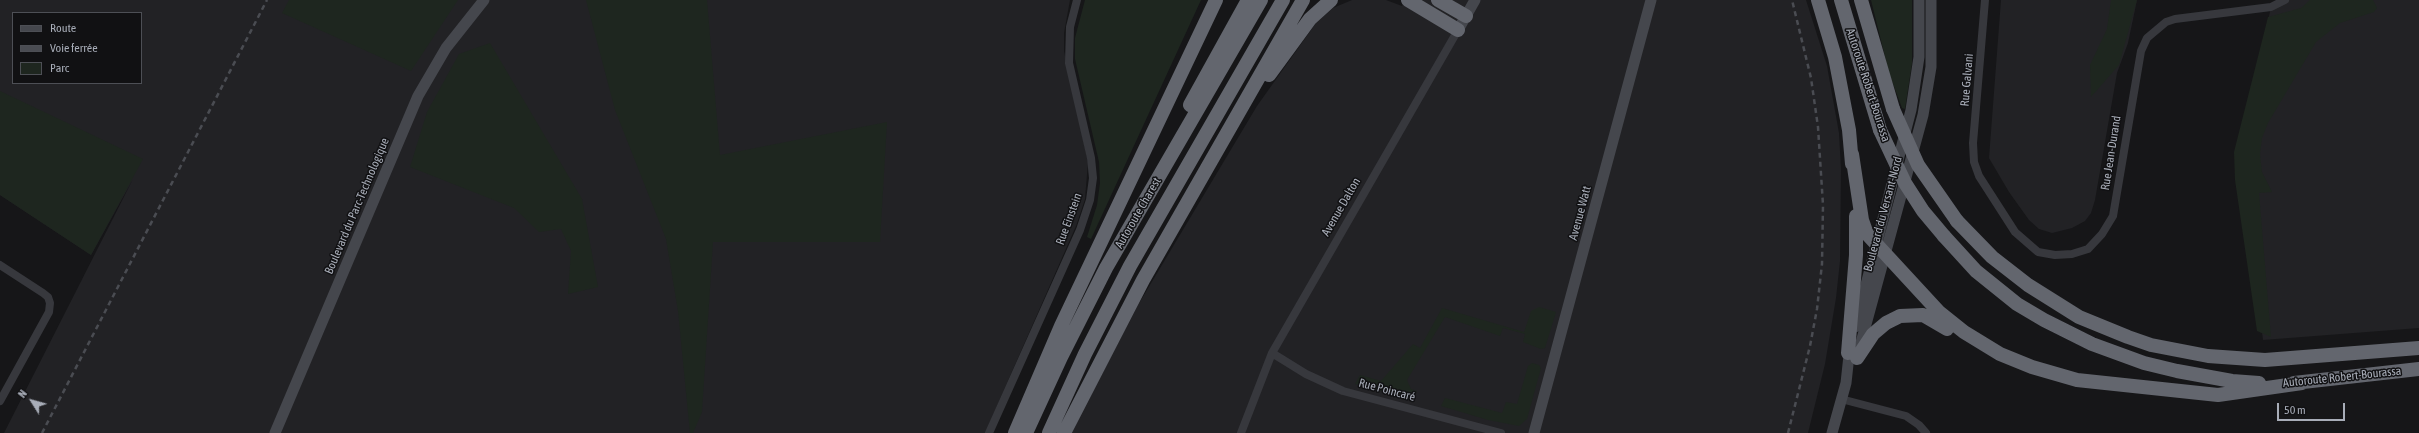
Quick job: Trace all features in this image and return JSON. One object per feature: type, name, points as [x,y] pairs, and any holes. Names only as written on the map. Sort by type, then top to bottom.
[{"type":"highway","points":[[1182,71],[1209,0]]},
{"type":"highway","points":[[1015,433],[1061,326],[1216,0]]},
{"type":"highway","points":[[1106,268],[1133,209],[1248,0]]},
{"type":"highway","name":"Autoroute Charest","points":[[1026,433],[1106,268],[1262,0]]},
{"type":"highway","name":"Autoroute Charest","points":[[1049,433],[1085,354],[1130,266],[1283,0]]},
{"type":"highway","points":[[1064,433],[1115,330],[1302,0]]},
{"type":"highway","points":[[1198,182],[1290,44],[1317,12],[1332,0]]},
{"type":"highway","points":[[1408,0],[1458,30]]},
{"type":"highway","points":[[1438,0],[1466,16]]},
{"type":"highway","points":[[1818,0],[1835,57],[1864,226],[1876,243],[1922,295],[1956,327],[1990,349],[2019,363]]},
{"type":"highway","name":"Autoroute Robert-Bourassa","points":[[1841,0],[1880,130],[1906,183],[1923,211],[1976,271],[2017,304],[2066,332],[2113,353],[2176,371],[2232,381],[2302,383],[2419,369]]},
{"type":"highway","name":"Autoroute Robert-Bourassa","points":[[1861,0],[1894,109],[1918,165],[1957,221],[1992,258],[2028,285],[2079,317],[2128,337],[2176,351],[2236,359],[2265,360],[2321,357],[2419,348]]},
{"type":"highway","points":[[1852,154],[1856,241],[1853,355]]},
{"type":"highway","points":[[1853,355],[1882,327],[1895,318],[1912,314],[1934,320],[1987,354],[2077,380],[2218,395],[2302,383]]},
{"type":"highway","points":[[2321,357],[2379,344],[2419,339]]},
{"type":"street","name":"Boulevard du Parc-Technologique","points":[[275,433],[418,96],[446,48],[484,0]]},
{"type":"street","name":"Rue Einstein","points":[[989,433],[1080,230],[1090,200],[1093,178],[1091,158],[1069,62],[1070,27],[1077,0]]},
{"type":"street","name":"Avenue Dalton","points":[[1241,433],[1272,353],[1476,0]]},
{"type":"street","name":"Avenue Watt","points":[[1534,433],[1651,0]]},
{"type":"street","name":"Boulevard du Versant-Nord","points":[[1832,433],[1853,355],[1876,243],[1908,125],[1916,83],[1920,43],[1919,0]]},
{"type":"street","name":"Boulevard du Versant-Nord","points":[[1853,355],[1886,253],[1926,99],[1932,50],[1931,0]]},
{"type":"street","name":"Rue Galvani","points":[[1974,162],[1974,143],[1985,0]]},
{"type":"street","name":"Rue Jean-Durand","points":[[1974,162],[1979,176],[2015,232],[2038,252],[2055,255],[2072,254],[2088,249],[2102,234],[2113,216],[2141,51],[2147,38],[2166,22],[2175,19],[2271,7],[2285,0]]},
{"type":"street","points":[[0,265],[43,292],[48,297],[50,303],[49,312],[3,387],[0,401]]},
{"type":"street","name":"Rue Poincaré","points":[[1272,353],[1306,374],[1343,390],[1501,433]]},
{"type":"street","points":[[1842,399],[1906,416],[1919,425],[1926,433]]},
{"type":"shaded area","points":[[0,0],[1070,0],[1064,33],[1064,51],[1088,162],[1085,199],[1076,226],[985,433],[4,433],[133,179],[91,255],[0,195]]},
{"type":"shaded area","points":[[1352,0],[1386,0],[1402,6],[1406,0],[1806,0],[1827,66],[1839,133],[1841,169],[1840,261],[1836,298],[1825,364],[1808,433],[1071,433],[1138,305],[1257,106],[1316,23],[1333,8]]},
{"type":"shaded area","points":[[2001,0],[2137,0],[2128,43],[2117,73],[2095,200],[2091,213],[2085,221],[2072,228],[2052,233],[2039,229],[2029,220],[2009,192],[1989,158]]},
{"type":"shaded area","points":[[2285,0],[2419,0],[2419,328],[2263,340],[2240,153],[2271,7]]},
{"type":"green space","points":[[289,0],[458,0],[411,71],[282,13]]},
{"type":"green space","points":[[586,0],[707,0],[720,155],[887,122],[880,242],[713,242],[702,412],[693,433],[690,433],[678,311],[666,239],[615,110]]},
{"type":"green space","points":[[1085,0],[1201,0],[1091,239],[1087,237],[1097,205],[1100,183],[1099,162],[1075,59],[1075,38]]},
{"type":"green space","points":[[1871,0],[1912,0],[1912,63],[1905,109],[1902,108],[1889,73]]},
{"type":"green space","points":[[2111,0],[2137,0],[2119,65],[2091,97],[2090,65],[2107,29]]},
{"type":"green space","points":[[2310,0],[2373,0],[2377,8],[2374,12],[2340,23],[2316,42],[2268,123],[2262,138],[2260,154],[2262,172],[2272,192],[2259,193],[2271,337],[2257,331],[2235,180],[2234,152],[2268,17],[2301,8]]},
{"type":"green space","points":[[490,43],[582,199],[598,287],[568,294],[571,251],[561,229],[539,232],[514,208],[410,167],[427,112],[459,54]]},
{"type":"green space","points":[[0,91],[143,159],[91,255],[0,195]]},
{"type":"green space","points":[[1539,307],[1556,312],[1545,348],[1541,349],[1523,342],[1525,334],[1503,328],[1500,336],[1445,317],[1407,380],[1411,389],[1417,391],[1414,397],[1401,396],[1355,384],[1360,375],[1381,381],[1413,344],[1420,348],[1442,308],[1524,332],[1531,311]]},
{"type":"green space","points":[[1532,363],[1539,365],[1541,368],[1527,419],[1519,426],[1488,420],[1441,406],[1445,398],[1502,413],[1506,402],[1517,404],[1528,366]]},
{"type":"railway","points":[[42,433],[267,0]]},
{"type":"railway","points":[[1788,433],[1810,346],[1817,309],[1822,264],[1823,205],[1818,127],[1811,78],[1792,0]]}]
